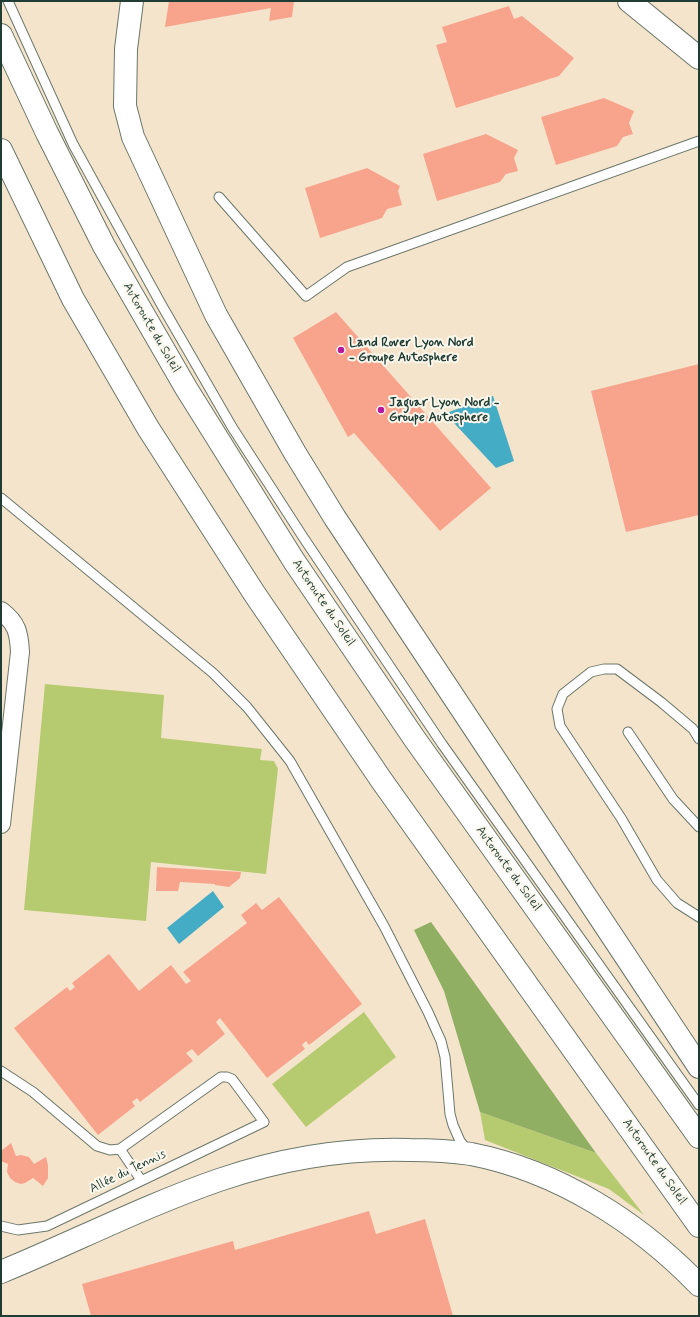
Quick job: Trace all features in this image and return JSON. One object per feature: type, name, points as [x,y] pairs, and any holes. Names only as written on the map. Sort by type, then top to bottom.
[{"type":"main road","points":[[132,1],[126,49],[125,106],[133,137],[216,315],[295,453],[335,518],[699,1067]]},
{"type":"main road","points":[[629,1],[699,58]]},
{"type":"main road","name":"Autoroute du Soleil","points":[[1,35],[47,133],[104,246],[186,388],[290,554],[414,738],[699,1137]]},
{"type":"main road","name":"Autoroute du Soleil","points":[[1,150],[74,299],[148,428],[254,593],[375,771],[699,1226]]},
{"type":"main road","points":[[1,1272],[160,1202],[220,1180],[270,1165],[357,1150],[432,1150],[471,1154],[509,1165],[546,1178],[597,1203],[650,1240],[699,1285]]},
{"type":"street","points":[[1,611],[8,616],[16,627],[19,638],[20,652],[1,824]]},
{"type":"lane","points":[[8,1],[73,144],[157,297],[232,428],[442,744],[699,1105]]},
{"type":"lane","points":[[219,197],[306,296],[347,267],[699,141]]},
{"type":"lane","points":[[1,498],[213,673],[246,707],[290,761],[384,926],[439,1035],[445,1057],[450,1114],[460,1140],[471,1154]]},
{"type":"lane","points":[[699,739],[693,729],[661,702],[617,669],[604,669],[591,672],[562,694],[557,709],[560,726],[621,818],[657,880],[677,903],[699,917]]},
{"type":"lane","points":[[628,732],[673,799],[699,827]]},
{"type":"lane","points":[[1,1071],[33,1092],[97,1146],[110,1150],[120,1149],[141,1180]]},
{"type":"lane","name":"Allée du Tennis","points":[[1,1226],[18,1230],[47,1226],[264,1122],[232,1079],[221,1077],[120,1149]]},
{"type":"green space","points":[[45,684],[164,695],[161,738],[262,749],[260,760],[274,761],[278,769],[266,874],[151,862],[146,921],[24,910]]},
{"type":"green space","points":[[431,922],[596,1153],[480,1112],[444,991],[414,930]]},
{"type":"green space","points":[[364,1012],[396,1057],[306,1127],[272,1084]]},
{"type":"green space","points":[[480,1112],[596,1153],[644,1215],[609,1189],[485,1140]]},
{"type":"water","points":[[493,396],[514,461],[496,468],[454,423],[449,412]]},
{"type":"water","points":[[213,891],[224,907],[179,944],[167,928]]},
{"type":"building","points":[[169,1],[294,1],[292,17],[269,21],[271,8],[165,27]]},
{"type":"building","points":[[509,6],[514,19],[522,16],[574,58],[559,76],[456,108],[436,45],[447,42],[442,27]]},
{"type":"building","points":[[604,98],[634,111],[629,123],[633,134],[623,137],[617,146],[556,165],[541,117]]},
{"type":"building","points":[[486,134],[518,150],[514,158],[518,171],[506,174],[500,182],[437,201],[423,154]]},
{"type":"building","points":[[367,168],[400,186],[398,191],[402,205],[387,209],[382,218],[320,238],[305,188]]},
{"type":"building","points":[[336,312],[491,488],[440,531],[354,433],[348,437],[293,338]]},
{"type":"building","points":[[699,364],[699,515],[626,532],[591,391]]},
{"type":"building","points":[[157,867],[241,872],[240,878],[229,887],[215,884],[180,882],[178,891],[156,891]]},
{"type":"building","points":[[279,897],[362,1004],[309,1045],[306,1041],[302,1045],[305,1049],[267,1078],[220,1018],[216,1022],[225,1034],[198,1056],[192,1049],[186,1053],[193,1061],[140,1102],[137,1098],[132,1102],[135,1106],[98,1135],[14,1028],[67,987],[70,991],[75,987],[72,983],[109,954],[139,991],[171,965],[186,984],[191,981],[183,972],[247,923],[241,915],[256,903],[262,910]]},
{"type":"building","points":[[11,1143],[16,1156],[21,1155],[29,1157],[34,1164],[46,1157],[48,1165],[48,1178],[43,1186],[33,1178],[21,1184],[10,1178],[7,1172],[8,1164],[1,1161],[1,1151]]},
{"type":"building","points":[[369,1211],[376,1234],[425,1219],[453,1316],[91,1316],[82,1284],[233,1241],[235,1250]]},
{"type":"place","name":"Land Rover Lyon Nord - Groupe Autosphere","points":[[341,350]]},
{"type":"place","name":"Jaguar Lyon Nord - Groupe Autosphere","points":[[381,410]]}]
